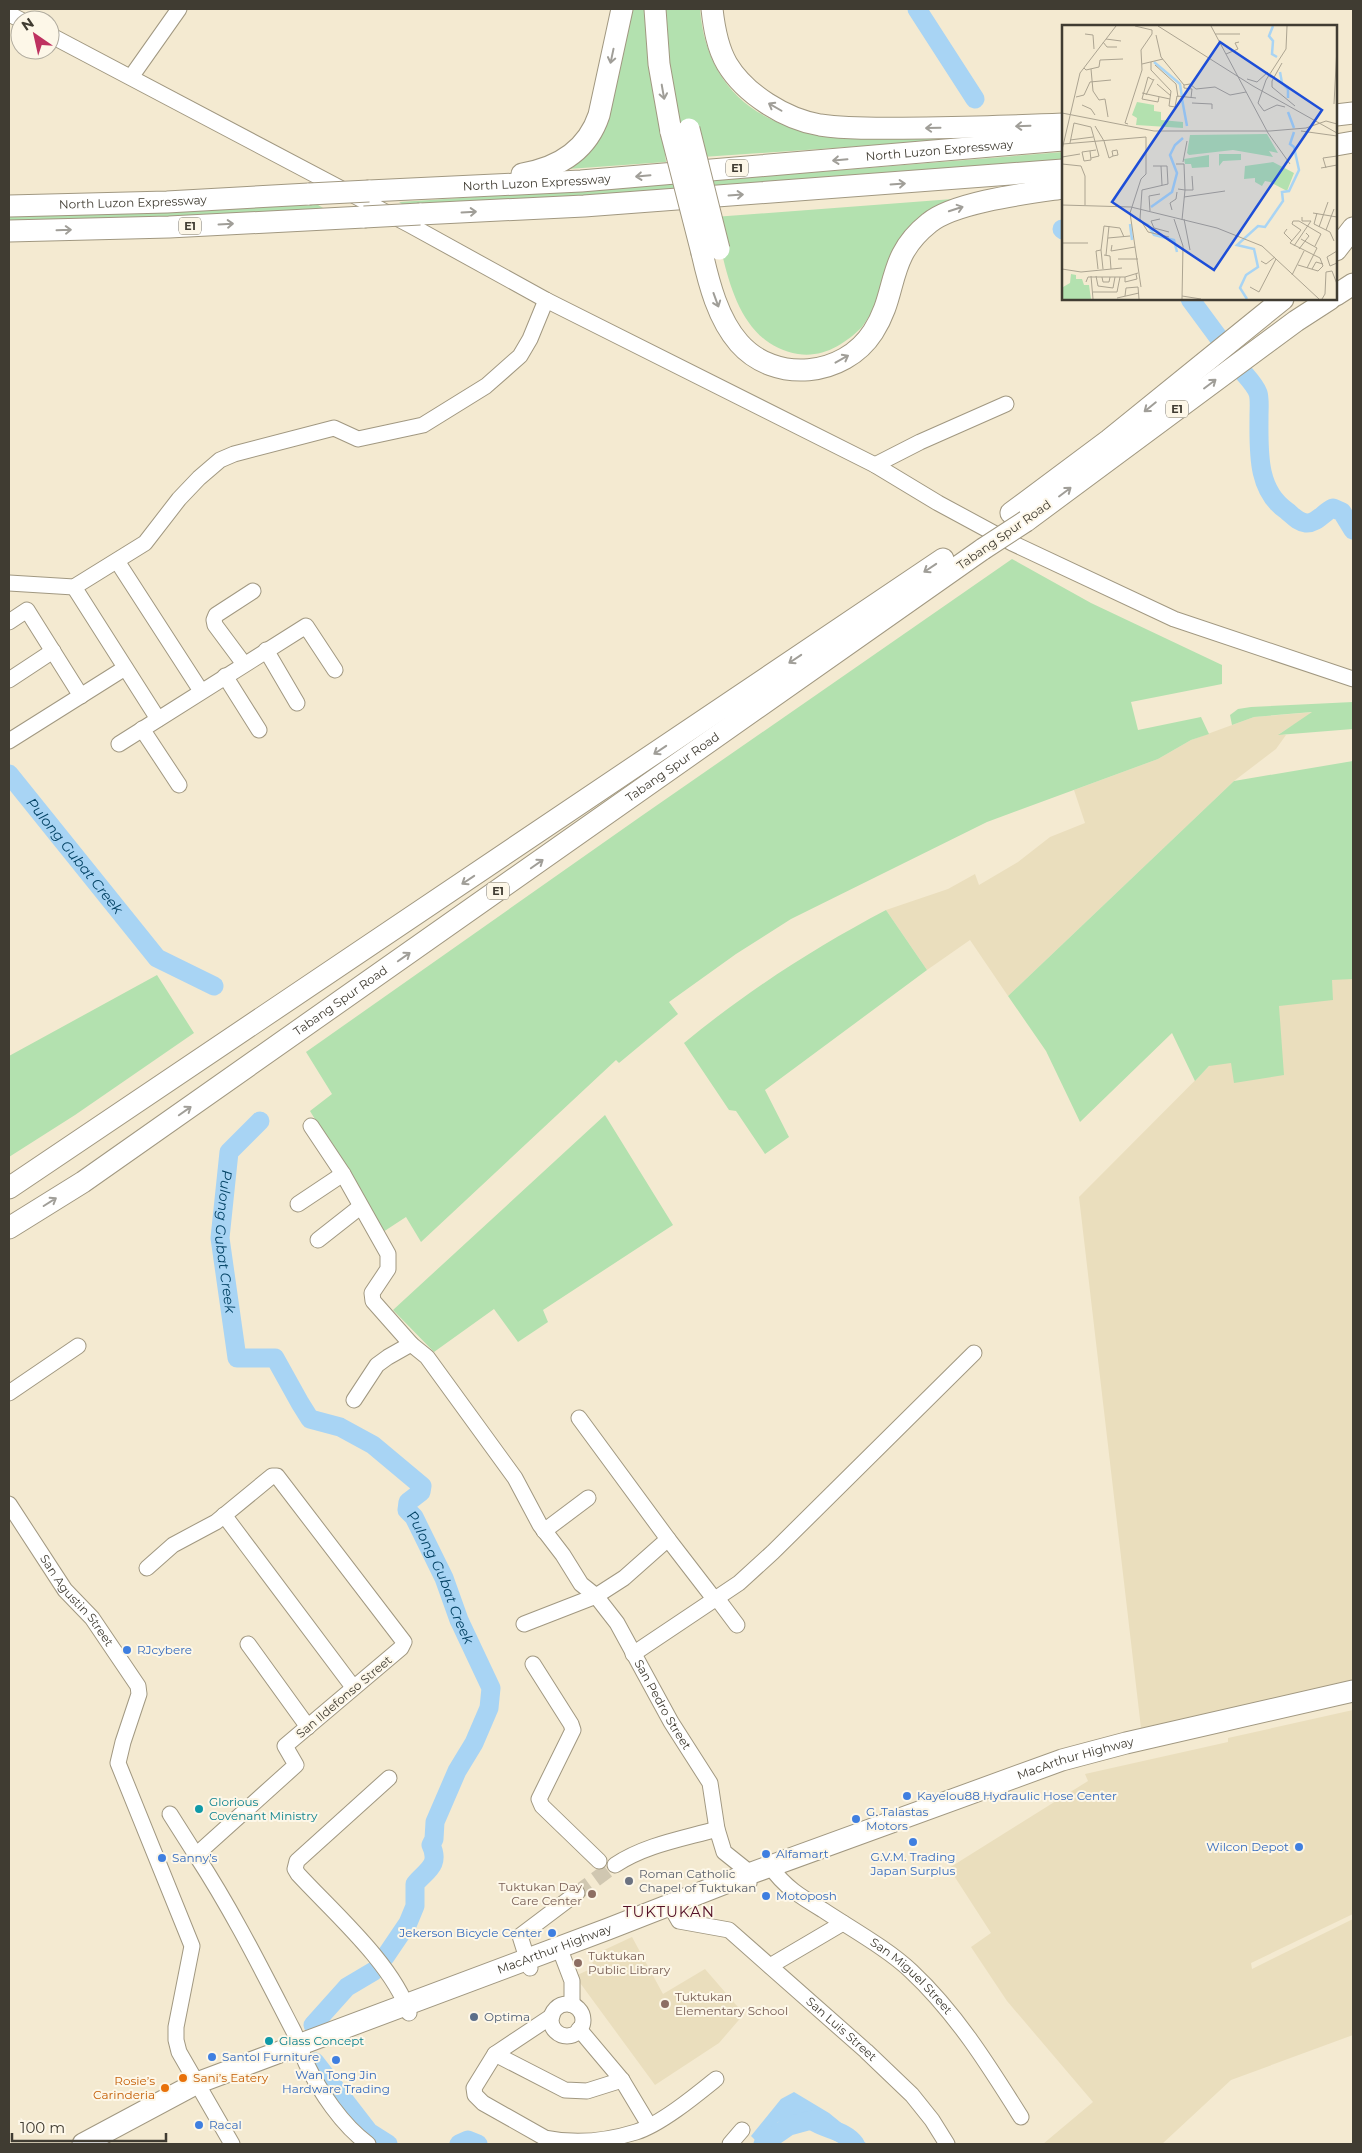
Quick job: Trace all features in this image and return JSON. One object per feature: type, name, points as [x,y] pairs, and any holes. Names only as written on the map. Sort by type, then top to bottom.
[{"type":"highway","points":[[410,188],[536,172],[562,162],[575,152],[587,140],[599,115],[622,9]]},
{"type":"highway","points":[[655,9],[659,64],[680,131],[710,251],[718,306],[738,342],[747,351],[772,366],[786,370],[816,369],[827,367],[848,356],[873,332],[884,308],[900,256],[914,237],[931,221],[946,212],[964,206],[1062,188]]},
{"type":"highway","points":[[712,9],[717,38],[726,62],[732,71],[760,98],[797,118],[818,124],[868,129],[1062,124]]},
{"type":"highway","points":[[1337,114],[1353,113]]},
{"type":"highway","name":"North Luzon Expressway","points":[[9,206],[167,202],[410,188],[581,181],[1062,140]]},
{"type":"highway","points":[[1337,144],[1353,142]]},
{"type":"highway","name":"North Luzon Expressway","points":[[9,231],[168,227],[584,206],[1062,170]]},
{"type":"highway","points":[[1337,249],[1353,228]]},
{"type":"highway","points":[[1337,294],[1353,284]]},
{"type":"highway","name":"Tabang Spur Road","points":[[1019,517],[1109,440],[1282,300]]},
{"type":"highway","name":"Tabang Spur Road","points":[[9,1188],[1019,517],[1328,300]]},
{"type":"highway","name":"Tabang Spur Road","points":[[9,1228],[91,1176],[977,545]]},
{"type":"highway","name":"MacArthur Highway","points":[[774,1872],[1062,1760],[1126,1743],[1353,1691]]},
{"type":"highway","name":"MacArthur Highway","points":[[83,2144],[200,2087],[748,1880],[1065,1769],[1136,1750],[1353,1702]]},
{"type":"highway","name":"MacArthur Highway","points":[[105,2144],[200,2087]]},
{"type":"street","points":[[131,77],[178,9]]},
{"type":"street","points":[[60,40],[410,225],[546,300],[875,465],[938,503],[1012,543],[1174,620],[1353,679]]},
{"type":"street","points":[[9,583],[74,587],[145,543],[179,499],[210,467],[220,460],[334,428],[358,439],[423,425],[486,386],[520,356],[530,339],[546,300]]},
{"type":"street","points":[[875,465],[920,442],[1006,404]]},
{"type":"street","points":[[117,561],[201,691]]},
{"type":"street","points":[[74,587],[158,719]]},
{"type":"street","points":[[244,664],[214,620],[216,615],[253,591]]},
{"type":"street","points":[[9,622],[27,610],[81,696]]},
{"type":"street","points":[[119,744],[306,626],[335,670]]},
{"type":"street","points":[[266,650],[297,703]]},
{"type":"street","points":[[9,680],[53,651]]},
{"type":"street","points":[[9,741],[125,668]]},
{"type":"street","points":[[225,676],[258,730]]},
{"type":"street","points":[[142,729],[179,785]]},
{"type":"street","points":[[312,1126],[344,1174],[360,1206],[318,1240]]},
{"type":"street","points":[[298,1204],[344,1174]]},
{"type":"street","name":"San Pedro Street","points":[[360,1206],[388,1254],[390,1261],[388,1269],[372,1293],[373,1301],[411,1344],[427,1357],[515,1478],[544,1531],[563,1555],[581,1584],[596,1596],[617,1623],[671,1722],[710,1783],[717,1829],[724,1852],[744,1868],[748,1880]]},
{"type":"street","points":[[354,1400],[377,1365],[388,1356],[411,1344]]},
{"type":"street","points":[[9,1393],[78,1346]]},
{"type":"street","points":[[633,1654],[739,1583],[773,1552],[974,1352]]},
{"type":"street","points":[[580,1418],[668,1539],[715,1600],[719,1601],[737,1625]]},
{"type":"street","name":"San Ildefonso Street","points":[[147,1568],[173,1545],[216,1522],[272,1476],[277,1476],[404,1642],[401,1648],[285,1746],[296,1765],[196,1855]]},
{"type":"street","points":[[544,1531],[588,1498]]},
{"type":"street","name":"San Agustin Street","points":[[9,1504],[65,1590],[92,1618],[138,1686],[140,1694],[123,1742],[118,1763],[192,1946],[176,2027],[176,2040],[179,2052],[232,2144]]},
{"type":"street","points":[[224,1515],[353,1687]]},
{"type":"street","points":[[524,1624],[578,1601],[596,1596],[624,1578],[668,1539]]},
{"type":"street","points":[[248,1644],[308,1728]]},
{"type":"street","points":[[533,1664],[573,1730],[539,1799],[542,1806],[599,1861]]},
{"type":"street","points":[[389,1778],[297,1861],[295,1869],[376,1958],[407,2009]]},
{"type":"street","points":[[170,1814],[196,1855],[260,1967],[315,2081],[358,2136],[368,2144]]},
{"type":"street","points":[[615,1865],[642,1850],[717,1829]]},
{"type":"street","name":"San Miguel Street","points":[[774,1872],[795,1893],[843,1923],[911,1970],[950,2014],[985,2058],[1021,2117]]},
{"type":"street","points":[[528,1964],[520,1936],[577,1893]]},
{"type":"street","name":"San Luis Street","points":[[672,1910],[679,1921],[729,1930],[866,2051],[912,2095],[932,2120],[947,2144]]},
{"type":"street","points":[[770,1966],[843,1923]]},
{"type":"street","points":[[561,1952],[572,1981],[572,2005]]},
{"type":"street","points":[[552,2016],[552,2025],[561,2034],[572,2035],[579,2029],[583,2017],[580,2011],[572,2005],[562,2005],[557,2008],[552,2016],[495,2054],[474,2088],[475,2095],[483,2103],[545,2138],[554,2140],[595,2140],[637,2131],[690,2100],[716,2079]]},
{"type":"street","points":[[579,2029],[622,2080],[649,2125]]},
{"type":"street","points":[[495,2054],[565,2090],[587,2091],[622,2080]]},
{"type":"street","points":[[730,2144],[742,2130]]},
{"type":"shaded area","points":[[1314,712],[1279,734],[1286,735],[1276,749],[1234,781],[1008,996],[970,940],[927,970],[886,910],[948,889],[975,874],[979,885],[1018,862],[1050,837],[1085,823],[1074,790],[1158,759],[1191,740],[1254,717]]},
{"type":"shaded area","points":[[1353,955],[1353,1683],[1141,1728],[1079,1197],[1294,981]]},
{"type":"shaded area","points":[[1353,1710],[1353,1914],[1251,1963],[1252,1969],[1353,1919],[1353,2035],[1231,2080],[1162,2144],[1043,2144],[1093,2102],[1007,2001],[971,1947],[991,1933],[949,1868],[1088,1781],[1085,1774],[1228,1742],[1228,1738]]},
{"type":"shaded area","name":"Tuktukan Elementary School","points":[[632,1937],[663,1994],[705,1969],[744,2014],[719,2043],[655,2085],[575,1976],[595,1967],[589,1957]]},
{"type":"green space","points":[[629,9],[648,9],[666,162],[568,169],[567,166],[575,161]]},
{"type":"green space","points":[[666,9],[700,9],[703,32],[719,73],[731,90],[746,104],[764,116],[784,125],[807,131],[952,133],[952,140],[688,158],[671,92]]},
{"type":"green space","points":[[1062,152],[1062,161],[411,210],[399,202],[646,186]]},
{"type":"green space","points":[[966,198],[942,207],[862,327],[841,344],[825,352],[807,355],[777,347],[760,335],[747,320],[729,281],[714,217]]},
{"type":"green space","points":[[318,205],[332,213],[9,224],[9,215]]},
{"type":"green space","points":[[1012,559],[1091,603],[1222,665],[1222,684],[1131,702],[1138,730],[1201,717],[1209,734],[1191,740],[1158,759],[987,822],[791,919],[736,954],[669,1002],[678,1014],[619,1063],[616,1060],[421,1242],[406,1217],[383,1232],[310,1111],[332,1094],[306,1052]]},
{"type":"green space","points":[[1353,702],[1353,729],[1278,735],[1312,712],[1254,717],[1232,725],[1230,715],[1238,709],[1251,707]]},
{"type":"green space","points":[[1353,761],[1353,979],[1332,980],[1333,1000],[1279,1006],[1284,1075],[1234,1083],[1231,1063],[1209,1066],[1195,1081],[1172,1033],[1080,1122],[1046,1051],[1008,996],[1234,781]]},
{"type":"green space","points":[[886,910],[927,970],[765,1090],[789,1137],[765,1154],[736,1111],[729,1110],[684,1043],[782,971],[833,939]]},
{"type":"green space","points":[[157,975],[194,1033],[75,1115],[9,1157],[9,1056]]},
{"type":"green space","points":[[605,1115],[673,1225],[543,1310],[548,1322],[518,1342],[494,1309],[434,1352],[393,1310]]},
{"type":"water","points":[[794,2092],[829,2113],[867,2144],[840,2144],[803,2119],[778,2122],[763,2144],[759,2144],[751,2136],[781,2099]]},
{"type":"waterway","points":[[917,9],[975,99]]},
{"type":"waterway","points":[[1191,300],[1221,341]]},
{"type":"waterway","points":[[1242,371],[1259,395],[1261,468],[1270,492],[1277,502],[1300,521],[1306,523],[1313,522],[1333,508],[1342,512],[1353,530]]},
{"type":"waterway","name":"Pulong Gubat Creek","points":[[9,774],[157,958],[214,986]]},
{"type":"waterway","name":"Pulong Gubat Creek","points":[[260,1121],[229,1152],[220,1238],[237,1358],[275,1358],[310,1419],[340,1427],[373,1445],[422,1486],[421,1492],[408,1502],[407,1510],[414,1517],[444,1578],[459,1620],[491,1688],[489,1708],[474,1743],[457,1771],[435,1822],[434,1839],[431,1845],[434,1852],[433,1863],[415,1884],[415,1906],[408,1923],[385,1957]]},
{"type":"waterway","name":"Pulong Gubat Creek","points":[[313,2025],[347,1987],[374,1971]]},
{"type":"waterway","name":"Pulong Gubat Creek","points":[[315,2062],[369,2132],[388,2144]]},
{"type":"waterway","name":"Pulong Gubat Creek","points":[[763,2144],[789,2126],[811,2120],[841,2133],[855,2144]]},
{"type":"waterway","name":"Pulong Gubat Creek","points":[[459,2144],[468,2140],[478,2144]]},
{"type":"tunnel","points":[[577,1893],[615,1865]]},
{"type":"place","name":"RJcybere","points":[[127,1650]]},
{"type":"place","name":"Kayelou88 Hydraulic Hose Center","points":[[907,1796]]},
{"type":"place","name":"Glorious Covenant Ministry","points":[[199,1809]]},
{"type":"place","name":"G. Talastas Motors","points":[[856,1819]]},
{"type":"place","name":"G.V.M. Trading Japan Surplus","points":[[913,1842]]},
{"type":"place","name":"Wilcon Depot","points":[[1299,1847]]},
{"type":"place","name":"Alfamart","points":[[766,1854]]},
{"type":"place","name":"Sanny’s","points":[[162,1858]]},
{"type":"place","name":"Roman Catholic Chapel of Tuktukan","points":[[629,1881]]},
{"type":"place","name":"Tuktukan Day Care Center","points":[[592,1894]]},
{"type":"place","name":"Motoposh","points":[[766,1896]]},
{"type":"place","name":"Jekerson Bicycle Center","points":[[552,1933]]},
{"type":"place","name":"Tuktukan Public Library","points":[[578,1963]]},
{"type":"place","name":"Tuktukan Elementary School","points":[[665,2004]]},
{"type":"place","name":"Optima","points":[[474,2017]]},
{"type":"place","name":"Glass Concept","points":[[269,2041]]},
{"type":"place","name":"Santol Furniture","points":[[212,2057]]},
{"type":"place","name":"Wan Tong Jin Hardware Trading","points":[[336,2060]]},
{"type":"place","name":"Sani’s Eatery","points":[[183,2078]]},
{"type":"place","name":"Rosie’s Carinderia","points":[[165,2088]]},
{"type":"place","name":"Racal","points":[[199,2125]]},
{"type":"district","name":"TUKTUKAN","points":[[669,1912]]}]
